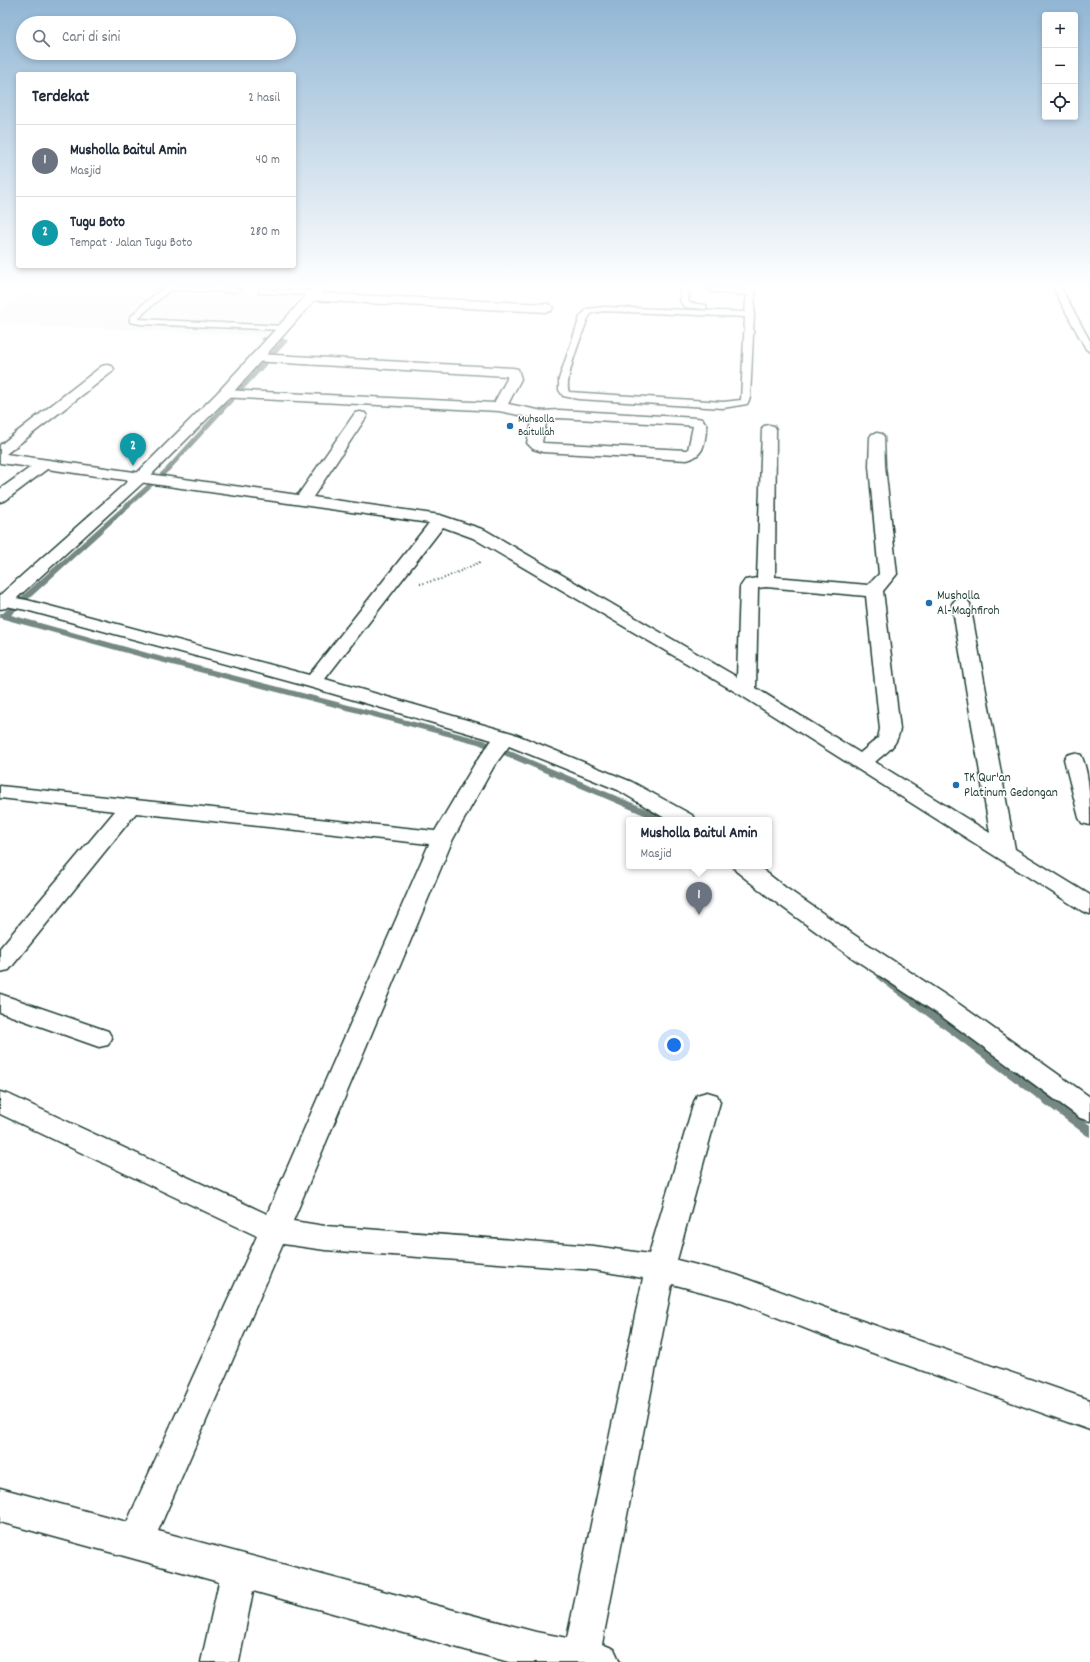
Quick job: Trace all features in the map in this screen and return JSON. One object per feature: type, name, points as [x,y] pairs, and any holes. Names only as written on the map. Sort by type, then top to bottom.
[{"type":"street","points":[[11,603],[152,478],[232,394],[258,364]]},
{"type":"street","points":[[427,364],[512,372],[514,379],[499,407]]},
{"type":"street","points":[[0,452],[107,369]]},
{"type":"street","points":[[232,394],[499,407],[543,415],[559,414],[684,421],[697,422],[700,425],[695,450],[693,453],[687,455],[551,448],[538,446],[534,443],[540,418],[543,415]]},
{"type":"street","points":[[303,499],[360,416]]},
{"type":"street","points":[[766,576],[769,429]]},
{"type":"street","points":[[862,762],[888,740],[890,729],[881,584],[877,437]]},
{"type":"street","points":[[0,458],[303,499],[440,520],[479,534],[746,690],[1087,902]]},
{"type":"street","points":[[0,497],[44,464]]},
{"type":"street","points":[[313,682],[440,520]]},
{"type":"street","points":[[746,690],[749,587],[751,584],[766,576],[881,584]]},
{"type":"street","points":[[11,603],[313,682],[496,749],[625,786],[679,817]]},
{"type":"street","points":[[961,604],[1004,851]]},
{"type":"street","points":[[136,1541],[274,1231],[442,839],[496,749]]},
{"type":"street","points":[[1074,758],[1090,818]]},
{"type":"street","points":[[0,792],[131,804],[442,839]]},
{"type":"street","points":[[0,964],[131,804]]},
{"type":"street","points":[[748,869],[778,893],[833,932],[950,1010],[1090,1111]]},
{"type":"street","points":[[0,1003],[99,1038]]},
{"type":"street","points":[[0,1102],[274,1231],[325,1238],[594,1258],[660,1268],[736,1288],[833,1325],[1090,1416]]},
{"type":"street","points":[[0,1505],[240,1570],[536,1657],[591,1660],[660,1268],[707,1102]]},
{"type":"street","points":[[220,1662],[240,1570]]},
{"type":"lane","points":[[568,364],[563,379],[563,390],[566,394],[723,405],[742,403],[746,398],[747,364]]},
{"type":"path","points":[[390,585],[424,584],[445,578],[476,565],[502,547]]},
{"type":"waterway","points":[[5,616],[168,469],[264,364]]},
{"type":"waterway","points":[[0,615],[148,656],[481,742],[657,817]]},
{"type":"waterway","points":[[883,977],[1090,1132]]},
{"type":"place","name":"Muhsolla Baitullah","points":[[510,426]]},
{"type":"place","name":"Tugu Boto","points":[[133,466]]},
{"type":"place","name":"Musholla Al-Maghfiroh","points":[[929,603]]},
{"type":"place","name":"TK Qur'an Platinum Gedongan","points":[[956,785]]},
{"type":"place","name":"Musholla Baitul Amin","points":[[699,915]]}]
